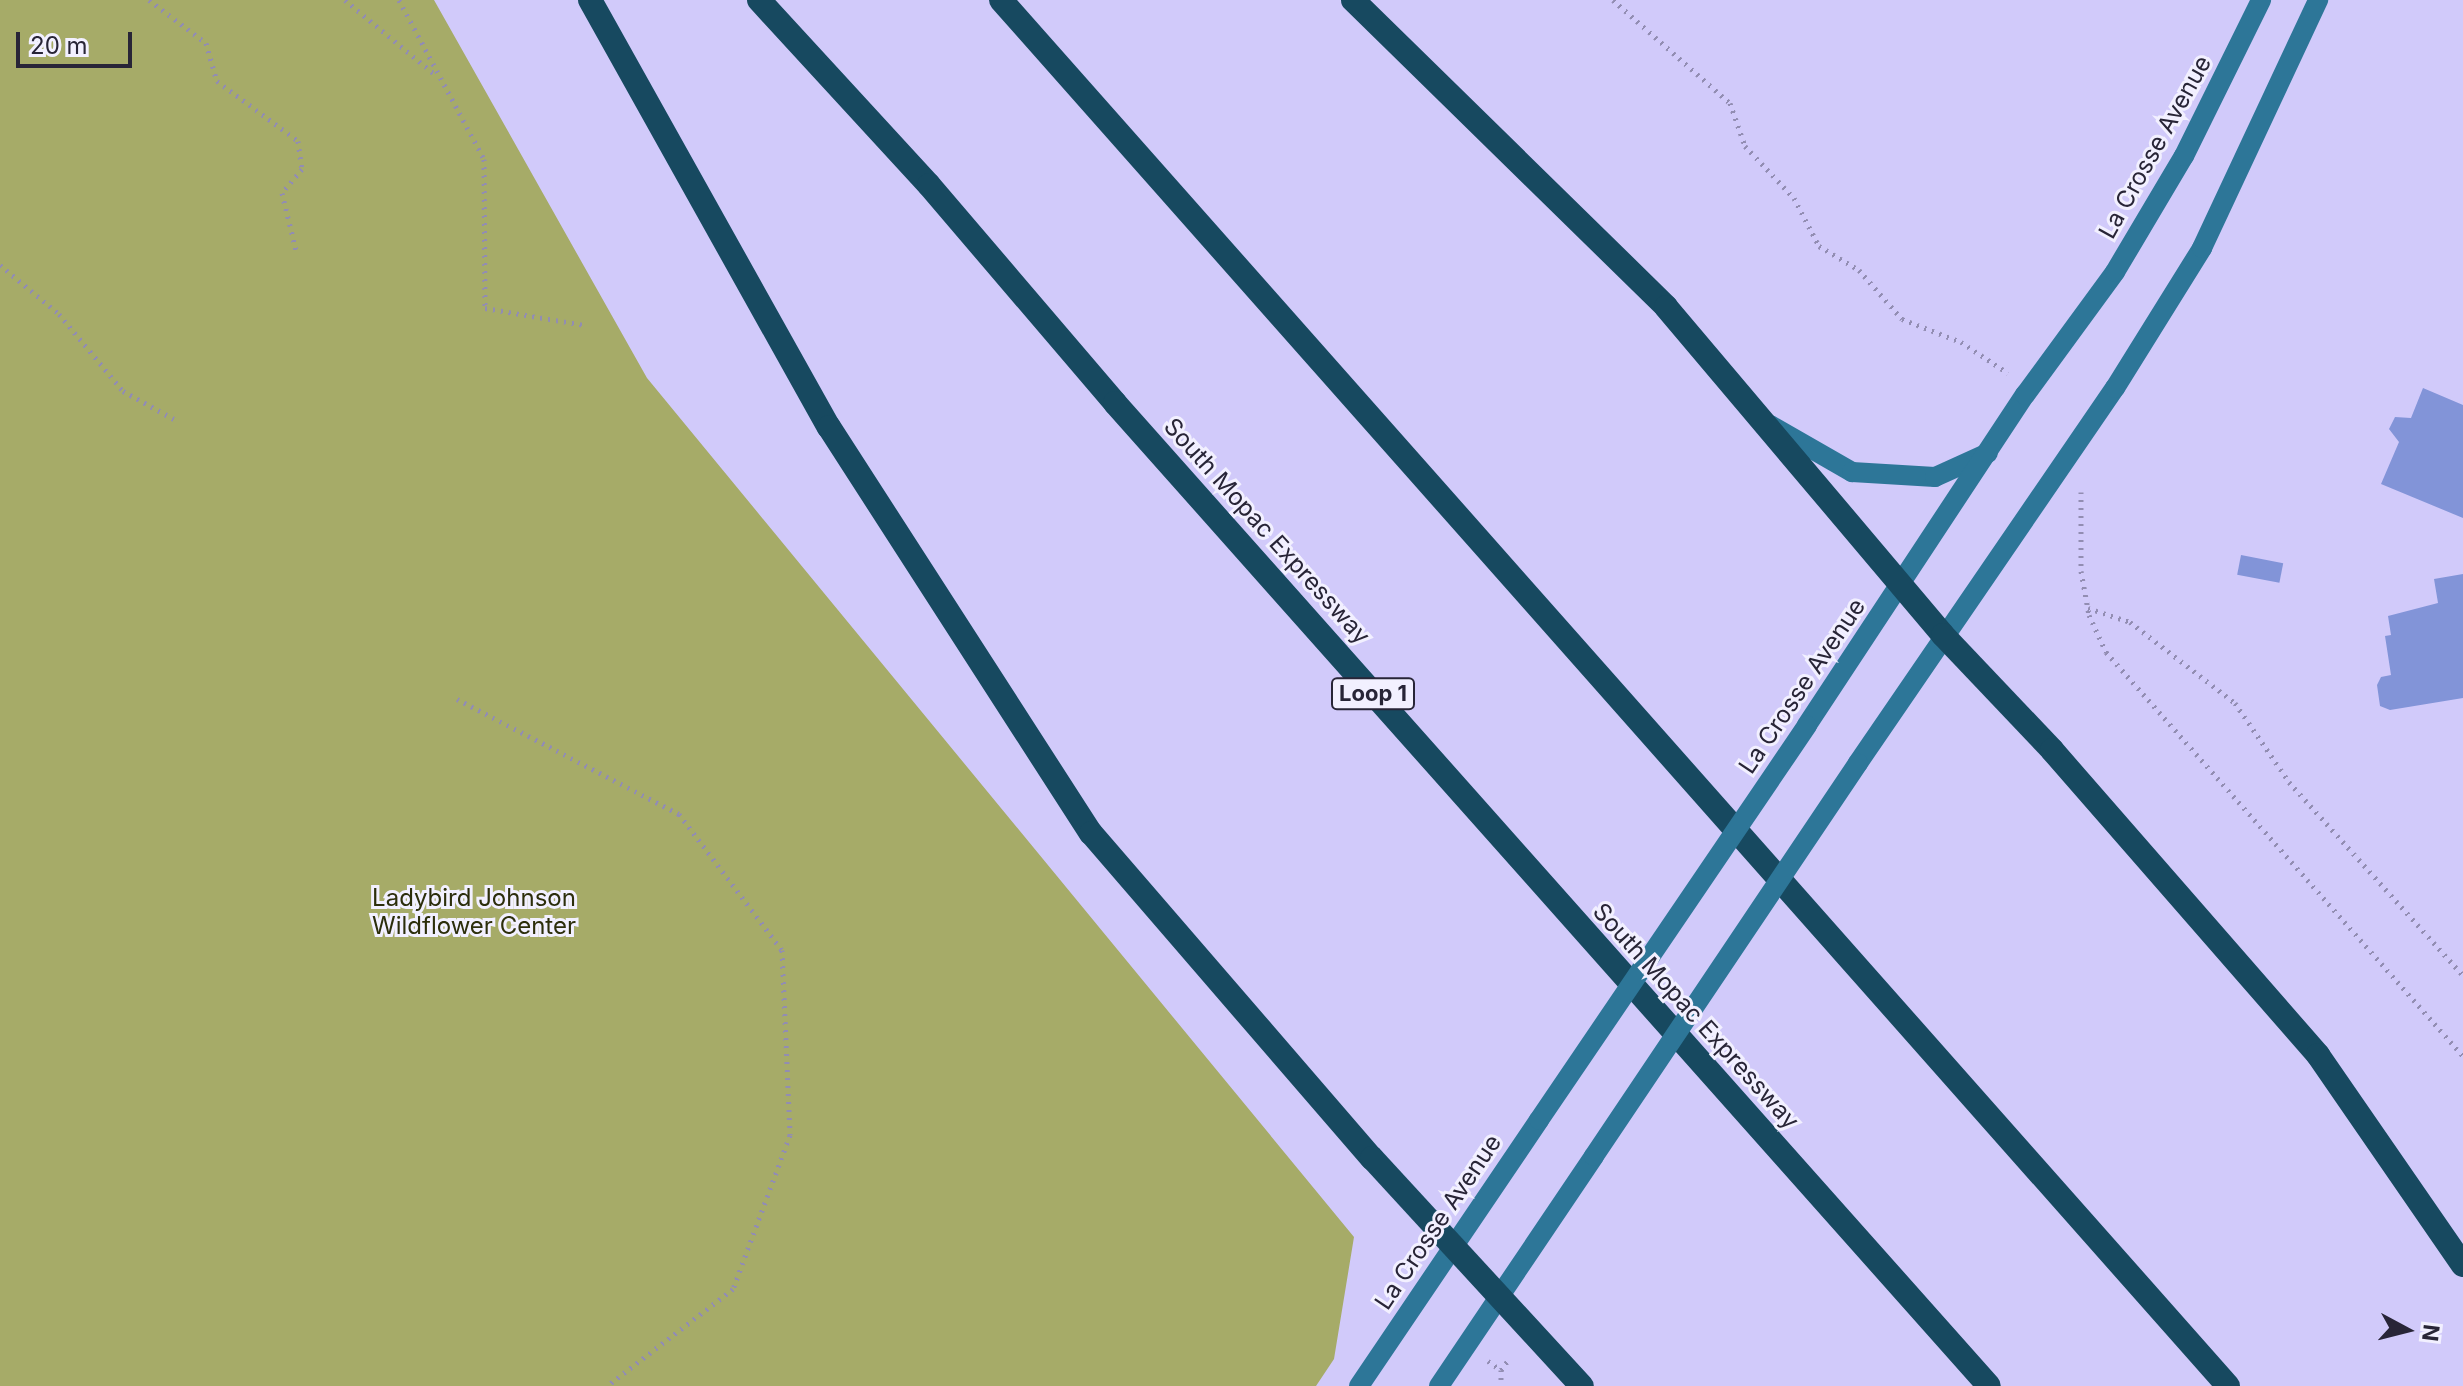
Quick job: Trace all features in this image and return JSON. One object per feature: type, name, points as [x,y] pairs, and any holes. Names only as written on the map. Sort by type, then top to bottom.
[{"type":"highway","points":[[590,0],[829,427],[1091,833],[1372,1158],[1456,1244],[1582,1386]]},
{"type":"highway","name":"South Mopac Expressway","points":[[759,0],[929,185],[1147,438],[1989,1386]]},
{"type":"highway","points":[[1001,0],[2228,1386]]},
{"type":"highway","points":[[1353,0],[1666,307],[1943,635],[2052,750],[2318,1055],[2463,1265]]},
{"type":"street","name":"La Crosse Avenue","points":[[1359,1386],[2153,211],[2261,0]]},
{"type":"street","points":[[1439,1386],[1943,635],[2115,388],[2202,248],[2318,0]]},
{"type":"street","points":[[1762,421],[1852,472],[1935,477],[1988,453]]},
{"type":"path","points":[[149,0],[206,43],[217,81],[298,141],[302,169],[282,193],[296,250]]},
{"type":"path","points":[[345,0],[441,79]]},
{"type":"path","points":[[399,0],[484,159],[485,308],[584,325]]},
{"type":"path","points":[[1613,0],[1730,103],[1745,146],[1794,198],[1819,246],[1859,270],[1902,319],[1961,342],[2010,374]]},
{"type":"path","points":[[0,265],[59,314],[123,391],[174,419]]},
{"type":"path","points":[[2082,479],[2077,531],[2088,608],[2106,652],[2463,1056]]},
{"type":"path","points":[[2088,608],[2130,622],[2235,703],[2289,782],[2463,975]]},
{"type":"path","points":[[457,699],[679,814],[782,950],[790,1135],[733,1289],[607,1386]]},
{"type":"path","points":[[1485,1359],[1501,1370]]},
{"type":"path","points":[[1501,1386],[1501,1370],[1509,1359]]},
{"type":"green space","name":"Ladybird Johnson Wildflower Center","points":[[0,0],[434,0],[647,378],[1354,1237],[1334,1359],[1316,1386],[0,1386]]},
{"type":"building","points":[[2423,388],[2463,405],[2463,518],[2381,484],[2399,442],[2389,429],[2395,417],[2411,418]]},
{"type":"building","points":[[2241,555],[2283,563],[2279,583],[2237,575]]},
{"type":"building","points":[[2463,574],[2463,698],[2390,710],[2380,706],[2377,685],[2381,677],[2391,675],[2385,636],[2391,635],[2388,616],[2438,603],[2434,579]]}]
